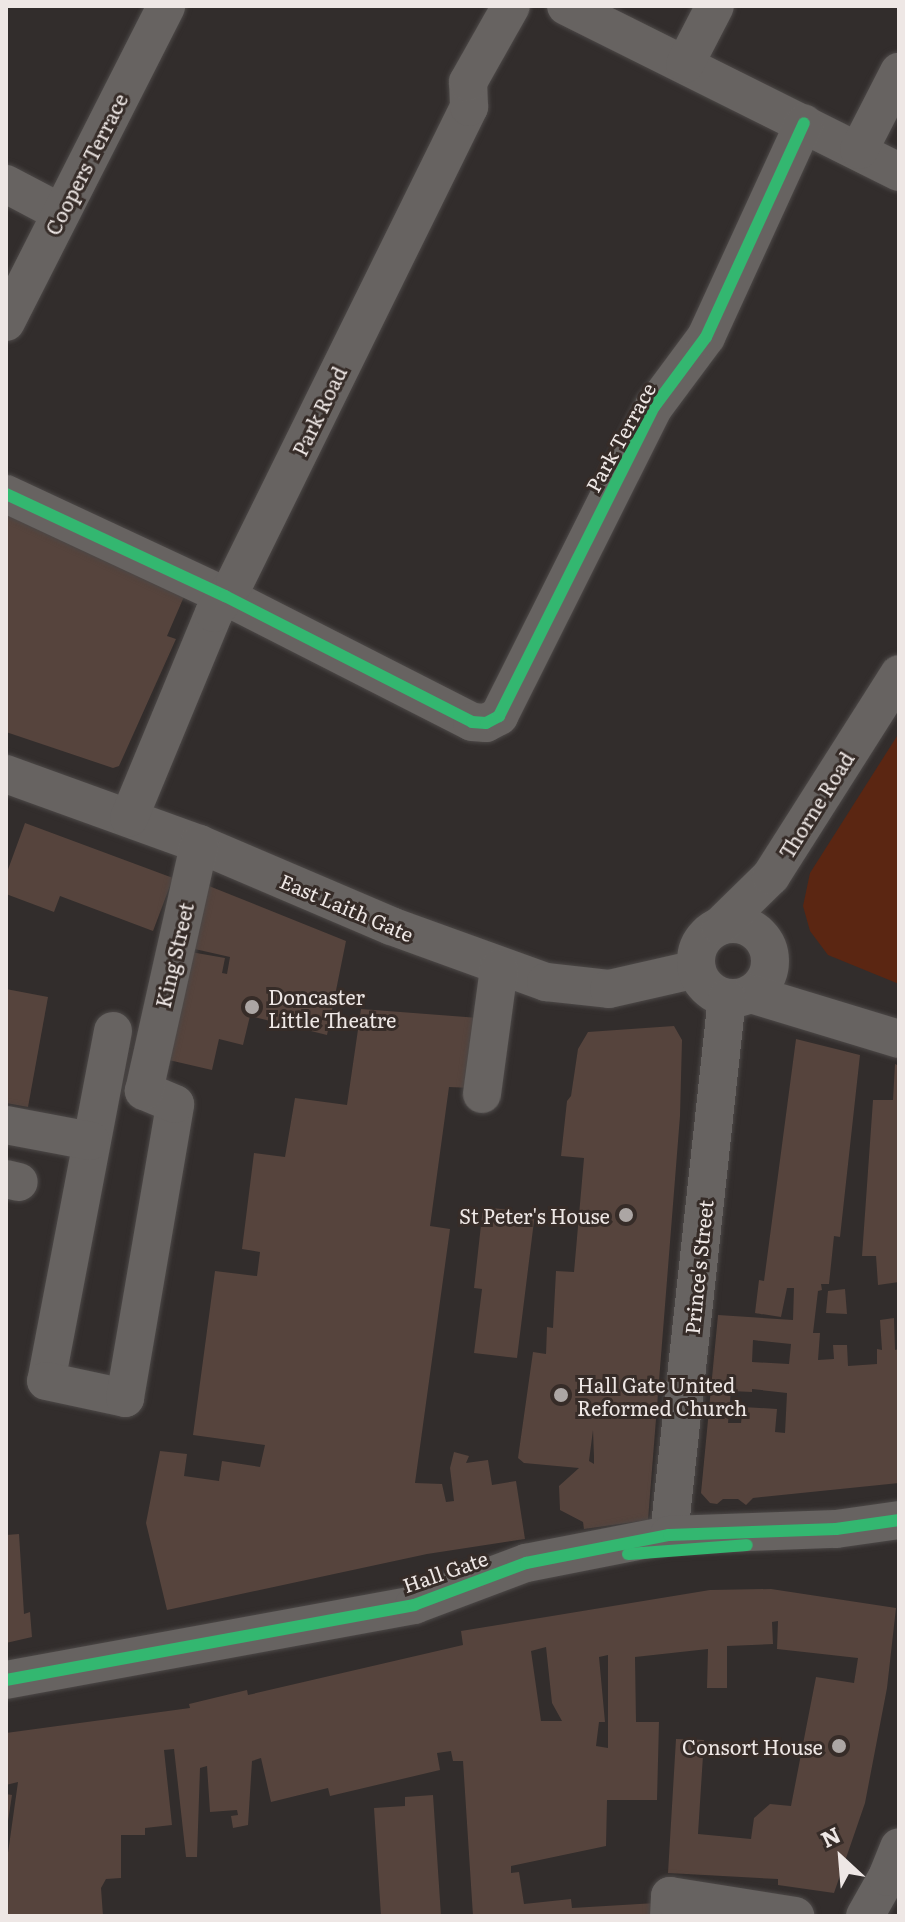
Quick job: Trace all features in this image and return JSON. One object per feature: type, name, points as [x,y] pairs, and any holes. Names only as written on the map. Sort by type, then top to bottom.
[{"type":"street","name":"Coopers Terrace","points":[[6,322],[166,6]]},
{"type":"street","name":"Park Road","points":[[129,818],[214,613],[235,582],[469,107],[468,82],[511,6]]},
{"type":"street","points":[[566,6],[899,172]]},
{"type":"street","points":[[685,64],[715,6]]},
{"type":"street","points":[[859,150],[899,72]]},
{"type":"street","name":"Park Terrace","points":[[225,596],[472,722],[486,723],[499,716],[654,407],[706,337],[804,123]]},
{"type":"street","points":[[6,184],[61,213]]},
{"type":"street","points":[[6,494],[225,596]]},
{"type":"street","name":"Thorne Road","points":[[720,926],[771,876],[899,674]]},
{"type":"street","name":"East Laith Gate","points":[[6,774],[199,844],[499,968],[546,982],[609,989],[697,969]]},
{"type":"street","name":"King Street","points":[[146,1078],[199,844]]},
{"type":"street","points":[[739,996],[767,977],[770,953],[765,941],[745,926],[720,926],[701,943],[697,954],[697,969],[706,987],[739,996],[899,1039]]},
{"type":"street","points":[[482,1094],[499,968]]},
{"type":"street","name":"Prince's Street","points":[[669,1535],[739,996]]},
{"type":"street","points":[[103,1091],[146,1078],[175,1104],[125,1398],[46,1381],[113,1031]]},
{"type":"street","points":[[6,1125],[91,1141]]},
{"type":"street","name":"Hall Gate","points":[[6,1680],[414,1605],[526,1563],[669,1535],[836,1529],[899,1520]]},
{"type":"street","points":[[865,1916],[887,1877],[899,1847]]},
{"type":"street","points":[[669,1916],[670,1896],[795,1916]]},
{"type":"shaded area","points":[[899,733],[899,984],[828,955],[810,931],[803,906],[810,873]]},
{"type":"building","points":[[6,515],[186,592],[167,636],[176,639],[119,766],[113,768],[6,732]]},
{"type":"building","points":[[25,823],[173,878],[153,931],[60,896],[54,912],[6,894],[6,875]]},
{"type":"building","points":[[209,886],[346,941],[327,1035],[250,1016],[243,1045],[219,1039],[212,1070],[160,1058],[185,951],[225,958],[222,973],[227,974],[230,957],[186,947]]},
{"type":"building","points":[[6,989],[48,997],[28,1107],[6,1103]]},
{"type":"building","points":[[361,1009],[479,1018],[472,1088],[449,1087],[430,1226],[450,1229],[415,1483],[442,1484],[446,1502],[454,1501],[450,1468],[454,1452],[469,1456],[466,1463],[488,1460],[492,1485],[516,1481],[525,1539],[427,1554],[167,1610],[146,1523],[160,1451],[187,1454],[184,1476],[219,1481],[222,1461],[260,1467],[265,1445],[193,1435],[215,1271],[257,1276],[260,1252],[242,1249],[254,1153],[285,1157],[295,1098],[347,1105]]},
{"type":"building","points":[[674,1026],[682,1040],[680,1116],[648,1520],[584,1529],[583,1522],[560,1510],[559,1486],[579,1468],[524,1463],[518,1458],[533,1352],[546,1354],[547,1327],[553,1328],[556,1271],[574,1272],[584,1158],[561,1156],[567,1101],[571,1096],[578,1049],[588,1032]],"holes":[[[593,1430],[594,1464],[589,1461]]]},
{"type":"building","points":[[796,1039],[860,1055],[840,1237],[834,1236],[829,1284],[821,1284],[822,1290],[818,1291],[813,1333],[820,1333],[818,1360],[834,1359],[833,1345],[847,1345],[848,1366],[877,1364],[877,1349],[882,1350],[880,1320],[894,1318],[895,1350],[899,1349],[899,1483],[753,1498],[746,1505],[738,1499],[710,1503],[701,1493],[718,1315],[793,1320],[794,1288],[787,1288],[781,1317],[755,1313],[759,1280],[764,1281]],"holes":[[[753,1340],[791,1344],[789,1364],[752,1362]],[[752,1389],[787,1393],[785,1433],[775,1432],[777,1409],[743,1407],[741,1423],[728,1423],[731,1391],[752,1392]]]},
{"type":"building","points":[[895,1064],[899,1066],[899,1282],[878,1285],[876,1256],[862,1256],[873,1100],[893,1100]]},
{"type":"building","points":[[483,1207],[535,1213],[517,1358],[474,1353],[482,1289],[474,1288]]},
{"type":"building","points":[[845,1289],[847,1314],[826,1313],[828,1291]]},
{"type":"building","points":[[19,1534],[24,1614],[30,1612],[32,1637],[6,1643],[6,1535]]},
{"type":"building","points":[[771,1589],[896,1608],[887,1688],[865,1803],[834,1893],[778,1885],[778,1879],[668,1873],[676,1739],[704,1740],[698,1834],[751,1839],[754,1818],[770,1804],[791,1806],[816,1677],[854,1683],[858,1658],[777,1649],[778,1621],[772,1622],[773,1644],[727,1646],[727,1688],[707,1688],[708,1649],[635,1657],[636,1722],[659,1722],[657,1800],[607,1800],[606,1846],[511,1866],[511,1873],[519,1872],[524,1904],[571,1899],[572,1908],[656,1903],[656,1916],[473,1916],[463,1761],[453,1761],[451,1751],[437,1753],[440,1770],[330,1796],[328,1788],[271,1802],[261,1758],[252,1761],[248,1825],[233,1828],[231,1816],[238,1815],[237,1810],[210,1812],[207,1766],[200,1768],[197,1857],[186,1857],[174,1749],[164,1750],[172,1825],[145,1828],[145,1835],[121,1835],[121,1878],[106,1879],[101,1888],[103,1916],[6,1916],[6,1867],[18,1782],[6,1785],[6,1733],[190,1708],[189,1704],[247,1690],[248,1695],[463,1645],[461,1631],[710,1590]],"holes":[[[546,1647],[552,1703],[562,1721],[541,1721],[531,1651]],[[608,1655],[608,1748],[596,1746],[599,1722],[605,1722],[599,1657]]]},
{"type":"building","points":[[6,1794],[12,1795],[8,1821],[6,1821]]},
{"type":"building","points":[[433,1795],[441,1916],[381,1916],[374,1808],[405,1806],[405,1797]]},
{"type":"cycle path","points":[[6,494],[225,596],[472,722],[486,723],[499,716],[654,407],[706,337],[804,123]]},
{"type":"cycle path","points":[[6,1680],[414,1605],[526,1563],[669,1535],[836,1529],[899,1520]]},
{"type":"cycle path","points":[[628,1554],[747,1545]]},
{"type":"place","name":"Doncaster Little Theatre","points":[[252,1007]]},
{"type":"place","name":"St Peter's House","points":[[626,1215]]},
{"type":"place","name":"Hall Gate United Reformed Church","points":[[561,1395]]},
{"type":"place","name":"Consort House","points":[[839,1746]]}]
